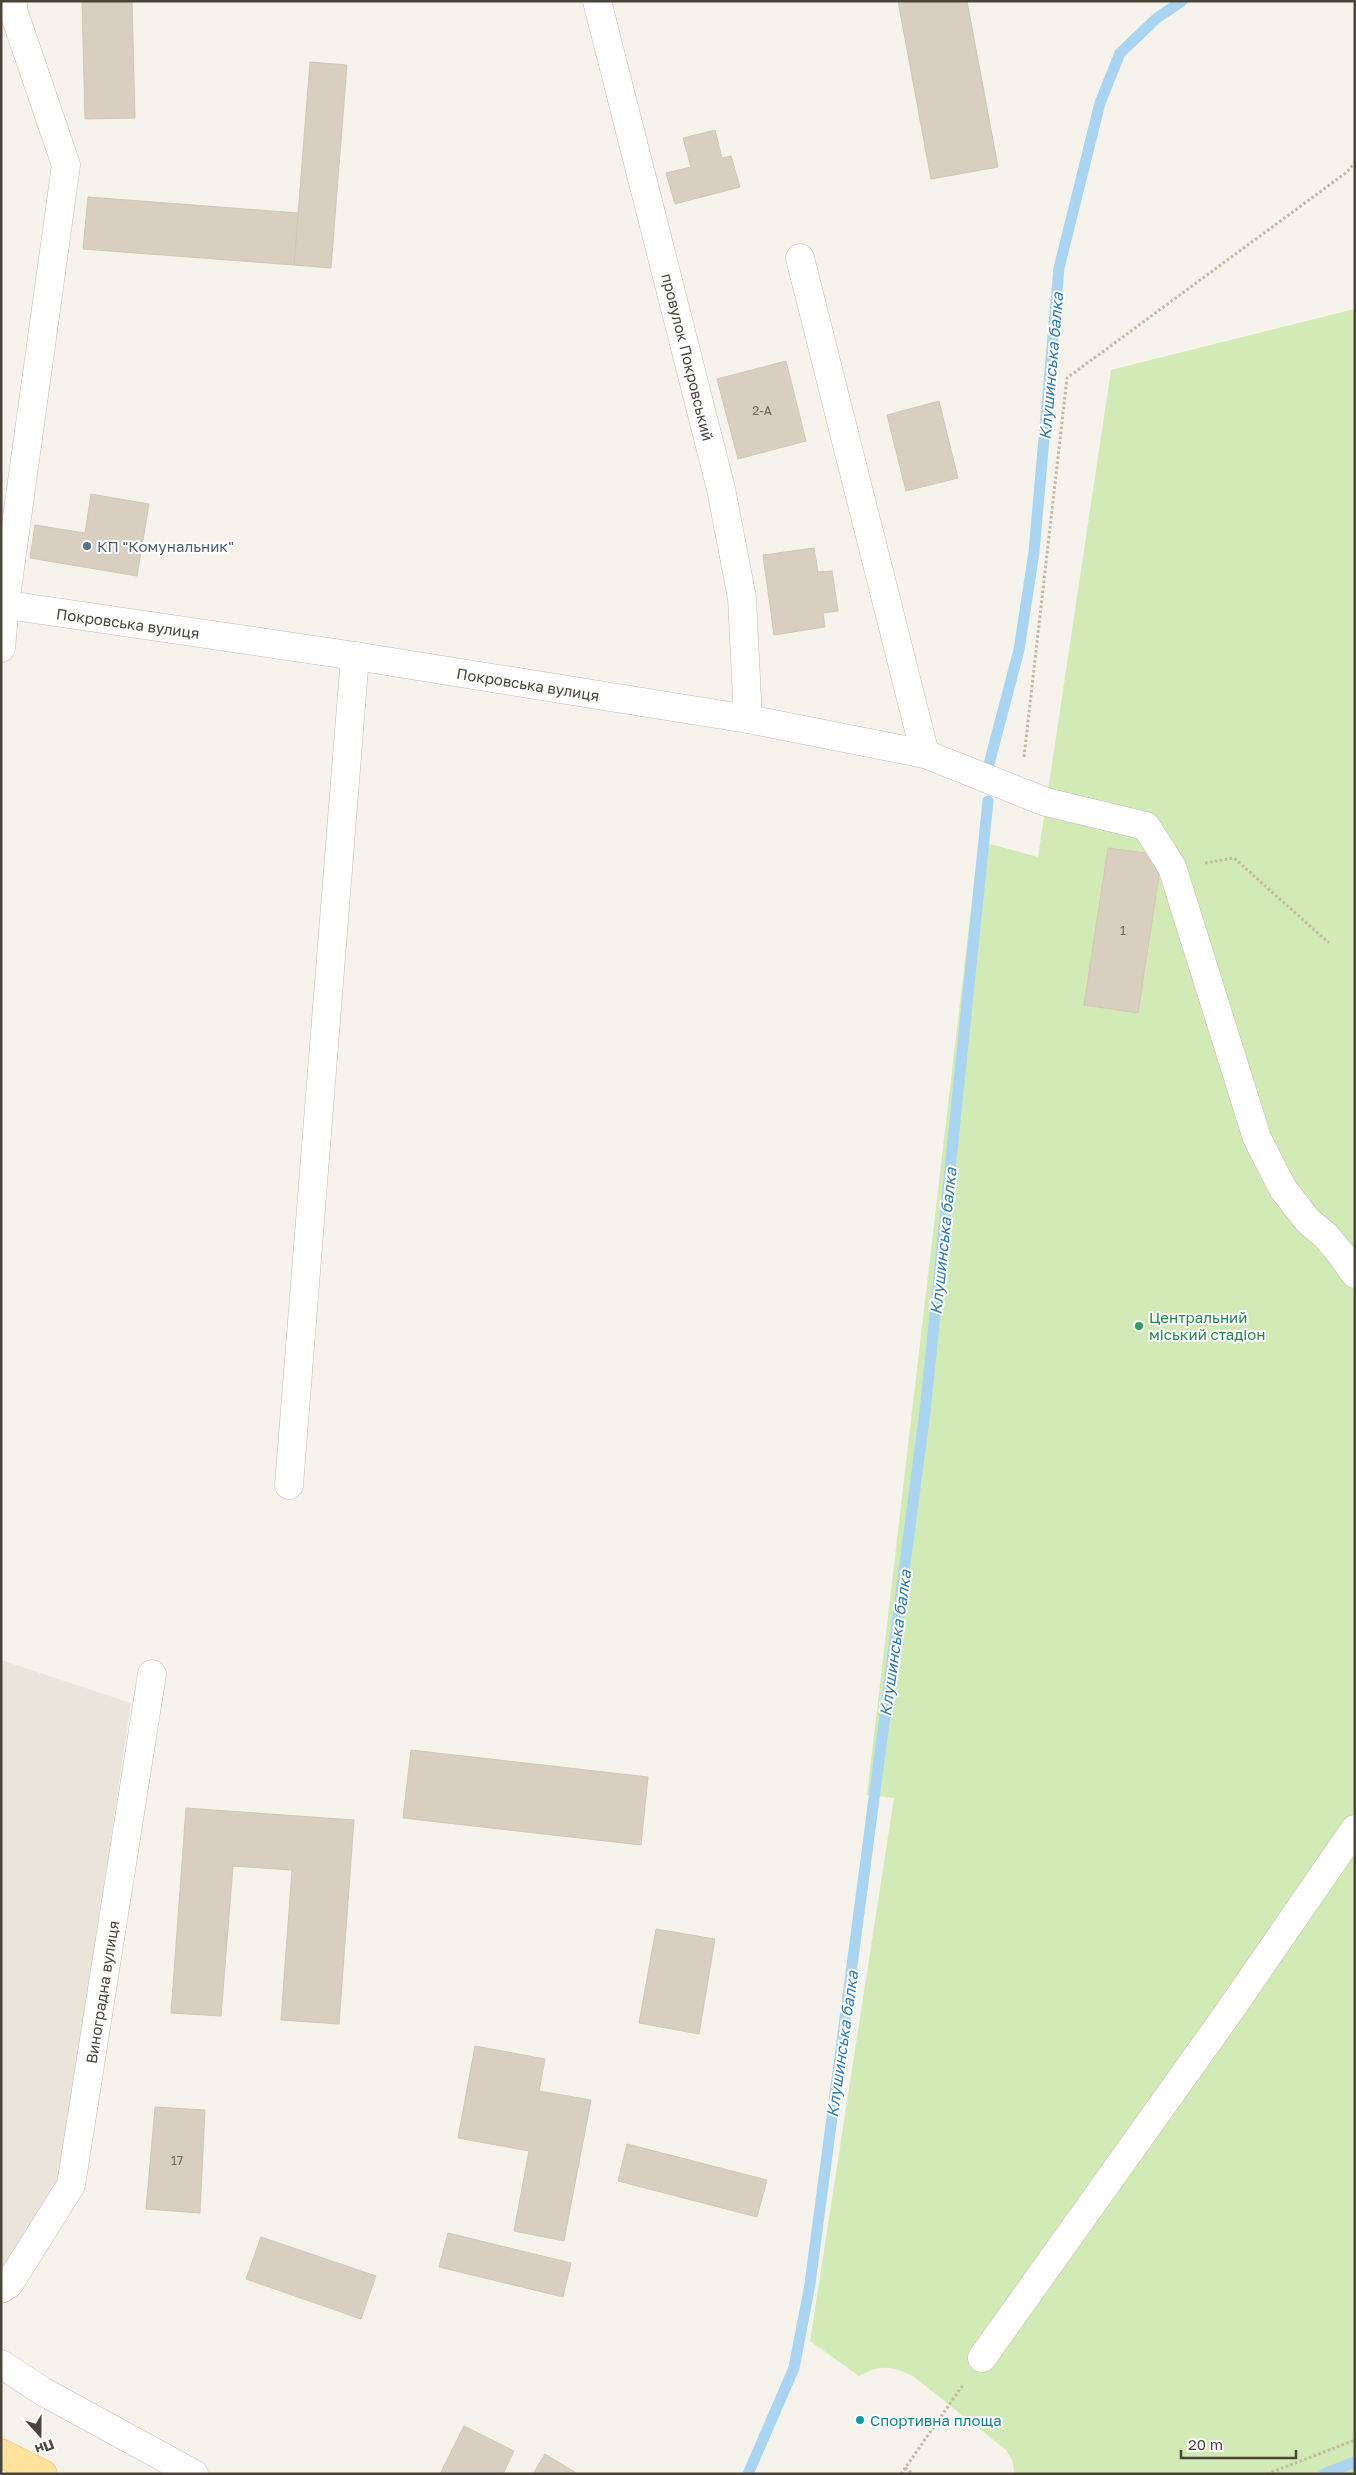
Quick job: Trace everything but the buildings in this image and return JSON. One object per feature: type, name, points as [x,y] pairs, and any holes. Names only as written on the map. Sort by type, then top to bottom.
[{"type":"main road","points":[[1,2453],[43,2474]]},
{"type":"street","points":[[1,648],[3,604],[66,166],[13,10],[13,1]]},
{"type":"street","name":"провулок Покровський","points":[[598,1],[721,489],[742,598],[748,719]]},
{"type":"street","points":[[800,258],[925,754]]},
{"type":"street","name":"Покровська вулиця","points":[[3,604],[355,656],[748,719],[925,754],[1046,802],[1146,826],[1172,867],[1257,1138],[1283,1189],[1308,1221],[1326,1236],[1355,1274]]},
{"type":"street","points":[[289,1485],[355,656]]},
{"type":"street","name":"Виноградна вулиця","points":[[1,2289],[9,2284],[71,2185],[152,1674]]},
{"type":"street","points":[[982,2358],[1226,2016],[1355,1829]]},
{"type":"street","points":[[1,2364],[42,2391],[194,2474]]},
{"type":"path","points":[[1020,791],[1067,378],[1347,172],[1355,162]]},
{"type":"path","points":[[1234,858],[1329,943]]},
{"type":"path","points":[[901,2474],[949,2404]]},
{"type":"path","points":[[1267,2474],[1355,2440]]},
{"type":"path","points":[[905,2468],[914,2474]]},
{"type":"shaded area","points":[[1,1660],[131,1703],[60,2181],[1,2275]]},
{"type":"green space","name":"Центральний міський стадіон","points":[[1355,309],[1355,2474],[1014,2474],[1013,2462],[1006,2450],[913,2376],[892,2368],[880,2368],[859,2376],[810,2341],[894,1798],[867,1795],[979,841],[1038,857],[1111,370]]},
{"type":"waterway","name":"Клушинська балка","points":[[989,764],[1019,650],[1034,552],[1059,268],[1100,103],[1120,53],[1157,18],[1182,1]]},
{"type":"waterway","name":"Клушинська балка","points":[[748,2474],[794,2368],[810,2284],[925,1412],[988,801]]},
{"type":"waterway","points":[[1324,2474],[1355,2462]]},
{"type":"place","name":"КП \"Комунальник\"","points":[[87,546]]},
{"type":"place","name":"Центральний міський стадіон","points":[[1139,1326]]},
{"type":"place","name":"Спортивна площа","points":[[860,2420]]}]
